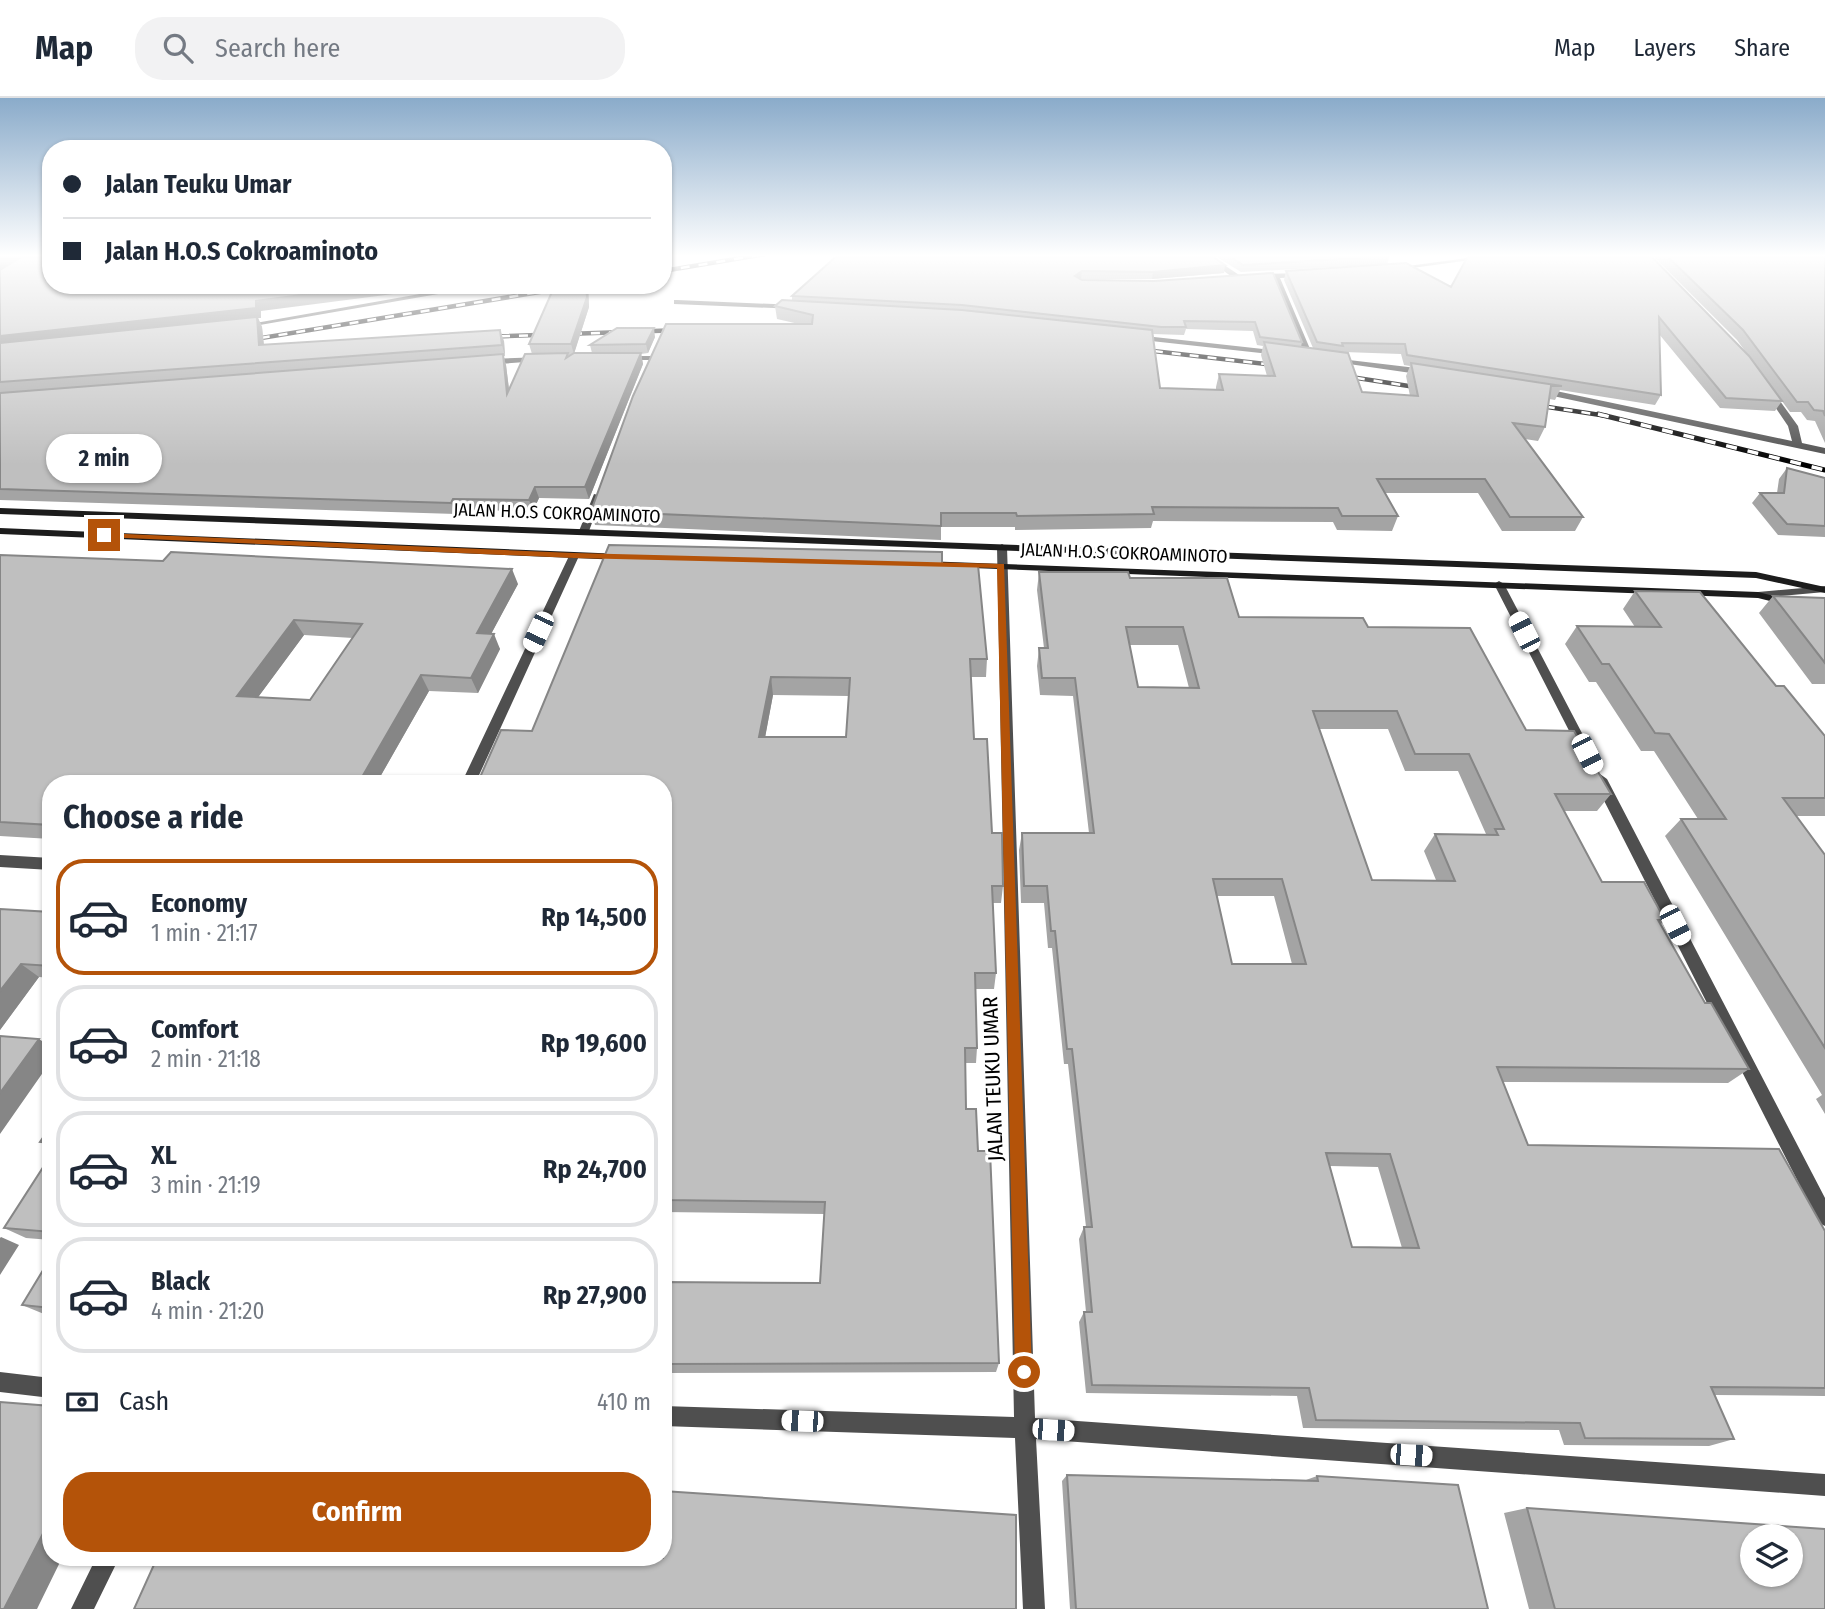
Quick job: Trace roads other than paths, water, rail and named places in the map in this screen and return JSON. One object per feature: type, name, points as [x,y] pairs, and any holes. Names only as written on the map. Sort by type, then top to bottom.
[{"type":"main road","name":"JALAN H.O.S COKROAMINOTO","points":[[0,511],[1756,575],[1823,589]]},
{"type":"main road","points":[[183,538],[201,518]]},
{"type":"main road","name":"JALAN H.O.S COKROAMINOTO","points":[[0,531],[629,557]]},
{"type":"main road","name":"JALAN H.O.S COKROAMINOTO","points":[[905,564],[1758,595],[1825,612]]},
{"type":"street","points":[[237,326],[245,325]]},
{"type":"street","points":[[1296,325],[1309,356]]},
{"type":"street","points":[[1126,336],[1309,356],[1437,374]]},
{"type":"street","points":[[647,370],[658,346]]},
{"type":"street","points":[[471,363],[553,358]]},
{"type":"street","points":[[616,358],[653,358]]},
{"type":"street","points":[[1760,381],[1793,426],[1798,445]]},
{"type":"street","points":[[1529,389],[1825,451]]},
{"type":"street","points":[[584,531],[602,482]]},
{"type":"street","name":"JALAN TEUKU UMAR","points":[[1002,547],[1025,1428],[1034,1609]]},
{"type":"street","points":[[472,775],[574,556]]},
{"type":"street","points":[[1499,584],[1825,1217]]},
{"type":"street","points":[[1758,595],[1823,589]]},
{"type":"street","points":[[0,861],[42,863]]},
{"type":"street","points":[[0,1382],[42,1387]]},
{"type":"street","points":[[672,1416],[1025,1428],[1825,1485]]},
{"type":"street","points":[[82,1609],[104,1566]]},
{"type":"railway","points":[[243,341],[343,325]]},
{"type":"railway","points":[[483,337],[682,330]]},
{"type":"railway","points":[[1136,349],[1282,366]]},
{"type":"railway","points":[[1338,375],[1428,389]]},
{"type":"railway","points":[[1528,404],[1605,416]]},
{"type":"railway","points":[[1598,414],[1605,416]]},
{"type":"railway","points":[[1605,416],[1825,470]]}]
